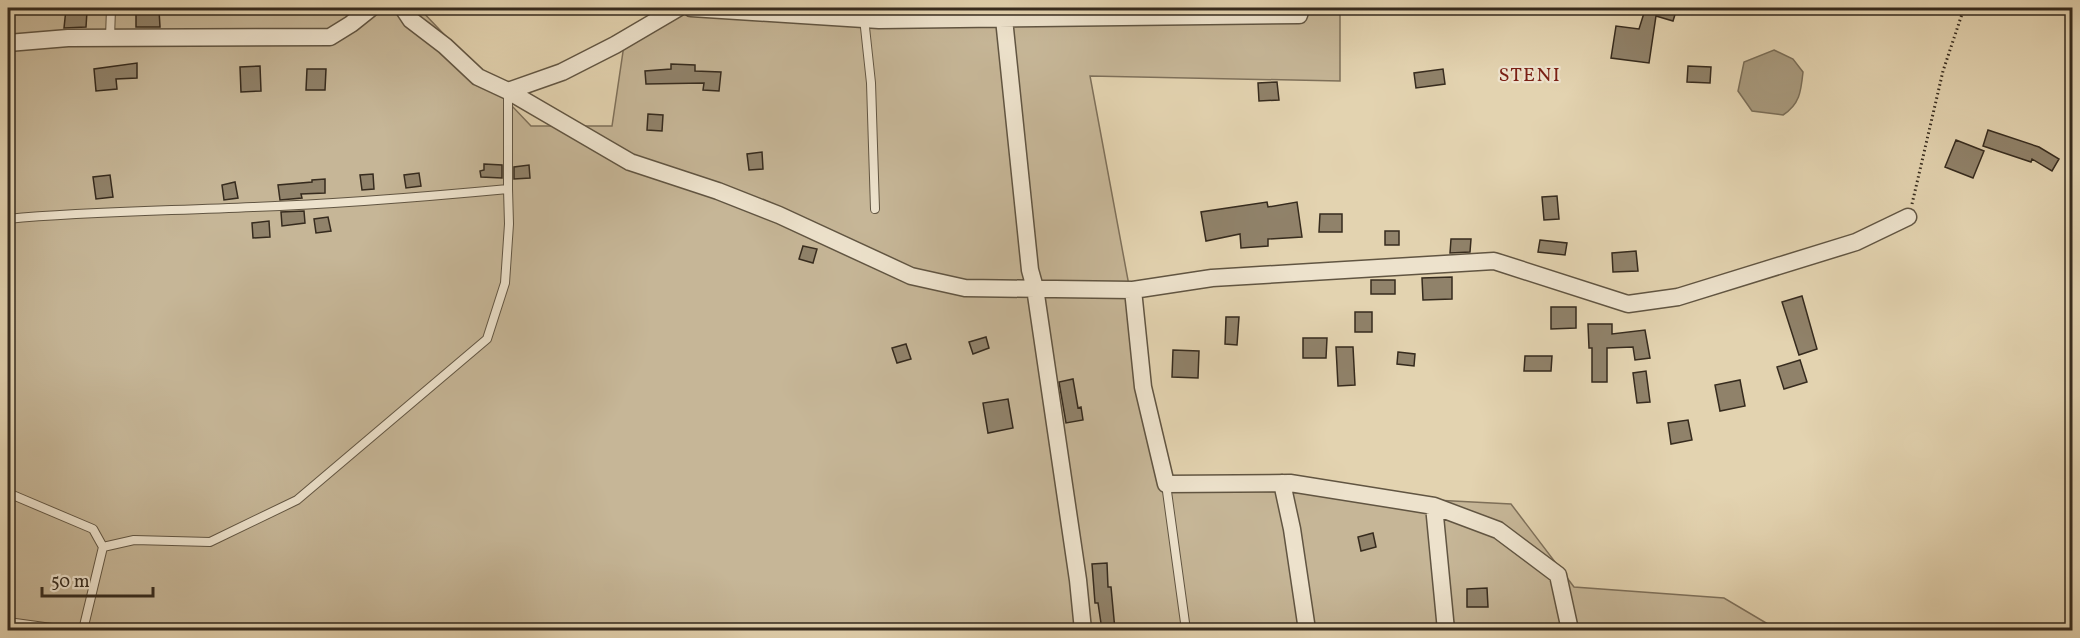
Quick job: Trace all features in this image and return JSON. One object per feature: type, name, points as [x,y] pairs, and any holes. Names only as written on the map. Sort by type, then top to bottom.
[{"type":"street","points":[[8,43],[110,38],[330,37],[371,8]]},
{"type":"street","points":[[403,8],[411,20],[445,46],[478,77],[508,91],[630,162],[718,190],[779,215],[911,276],[965,288],[1133,290],[1212,278],[1494,261],[1628,304],[1678,297],[1856,242],[1908,217]]},
{"type":"street","points":[[508,91],[562,72],[615,45],[678,8]]},
{"type":"street","points":[[691,8],[864,17],[879,20],[1299,15],[1301,8]]},
{"type":"street","points":[[1004,19],[1030,270],[1035,288],[1078,580],[1083,630]]},
{"type":"street","points":[[1133,290],[1143,387],[1166,484],[1282,483],[1434,506],[1498,530],[1558,575],[1570,630]]},
{"type":"street","points":[[1282,483],[1292,529],[1307,630]]},
{"type":"street","points":[[1434,506],[1446,630]]},
{"type":"lane","points":[[110,38],[111,8]]},
{"type":"lane","points":[[864,17],[871,83],[875,209]]},
{"type":"lane","points":[[103,547],[134,540],[210,542],[297,500],[487,339],[505,283],[509,224],[508,91]]},
{"type":"lane","points":[[8,219],[51,215],[255,207],[508,189]]},
{"type":"lane","points":[[1166,484],[1186,630]]},
{"type":"lane","points":[[8,493],[93,529],[103,547],[83,630]]},
{"type":"lane","points":[[8,621],[66,630]]},
{"type":"path","points":[[1908,217],[1943,71],[1964,8]]},
{"type":"shaded area","points":[[8,8],[419,8],[531,126],[612,126],[624,45],[679,8],[1340,8],[1340,81],[1090,76],[1165,479],[1180,487],[1511,504],[1574,587],[1724,598],[1778,630],[8,630]]},
{"type":"shaded area","points":[[1774,50],[1793,59],[1803,72],[1796,102],[1783,115],[1752,111],[1738,91],[1744,62]]},
{"type":"building","points":[[1638,8],[1677,8],[1673,21],[1656,16],[1649,63],[1611,58],[1616,26],[1639,29],[1644,13],[1637,11]]},
{"type":"building","points":[[66,9],[87,11],[86,27],[64,28]]},
{"type":"building","points":[[159,10],[160,27],[136,27],[136,11]]},
{"type":"building","points":[[137,63],[137,78],[116,79],[117,89],[96,91],[94,69]]},
{"type":"building","points":[[671,64],[695,65],[695,71],[721,72],[719,91],[703,90],[704,83],[646,84],[645,71],[671,69]]},
{"type":"building","points":[[260,66],[261,91],[241,92],[240,67]]},
{"type":"building","points":[[1688,66],[1711,67],[1710,83],[1687,82]]},
{"type":"building","points":[[307,69],[326,69],[325,90],[306,90]]},
{"type":"building","points":[[1443,69],[1445,84],[1416,88],[1414,73]]},
{"type":"building","points":[[1277,82],[1279,100],[1259,101],[1258,83]]},
{"type":"building","points":[[648,114],[663,115],[662,131],[647,130]]},
{"type":"building","points":[[1988,130],[2039,147],[2059,159],[2052,171],[2032,159],[2031,162],[1983,146]]},
{"type":"building","points":[[1956,140],[1984,151],[1973,178],[1945,167]]},
{"type":"building","points":[[762,152],[763,169],[749,170],[747,154]]},
{"type":"building","points":[[484,164],[502,165],[502,178],[481,177],[480,171],[484,170]]},
{"type":"building","points":[[529,165],[530,178],[514,179],[514,167]]},
{"type":"building","points":[[419,173],[421,186],[406,188],[404,175]]},
{"type":"building","points":[[373,174],[374,189],[362,190],[360,175]]},
{"type":"building","points":[[110,175],[113,197],[96,199],[93,177]]},
{"type":"building","points":[[325,179],[325,193],[301,194],[302,198],[280,200],[278,185]]},
{"type":"building","points":[[235,182],[238,198],[224,200],[222,185]]},
{"type":"building","points":[[1557,196],[1559,219],[1544,220],[1542,197]]},
{"type":"building","points":[[1267,202],[1268,207],[1297,202],[1302,237],[1268,239],[1268,246],[1241,248],[1240,234],[1206,241],[1201,212]]},
{"type":"building","points":[[304,211],[305,223],[282,226],[281,212]]},
{"type":"building","points":[[1320,214],[1342,214],[1342,232],[1319,232]]},
{"type":"building","points":[[328,217],[331,231],[316,233],[314,219]]},
{"type":"building","points":[[269,221],[270,237],[253,238],[252,223]]},
{"type":"building","points":[[1385,231],[1399,231],[1399,245],[1385,245]]},
{"type":"building","points":[[1451,239],[1471,239],[1470,252],[1450,253]]},
{"type":"building","points":[[1540,240],[1567,243],[1565,255],[1538,252]]},
{"type":"building","points":[[803,246],[817,249],[813,263],[799,259]]},
{"type":"building","points":[[1636,251],[1638,271],[1613,272],[1612,253]]},
{"type":"building","points":[[1452,277],[1452,299],[1423,300],[1422,278]]},
{"type":"building","points":[[1371,280],[1395,280],[1395,294],[1371,294]]},
{"type":"building","points":[[1802,296],[1817,349],[1799,355],[1782,302]]},
{"type":"building","points":[[1551,307],[1576,307],[1576,328],[1551,329]]},
{"type":"building","points":[[1355,312],[1372,312],[1372,332],[1355,332]]},
{"type":"building","points":[[1226,317],[1239,317],[1237,345],[1225,344]]},
{"type":"building","points":[[1588,324],[1612,324],[1612,334],[1645,330],[1650,358],[1635,360],[1633,347],[1607,348],[1607,382],[1592,382],[1592,348],[1589,348]]},
{"type":"building","points":[[986,337],[989,348],[973,354],[969,342]]},
{"type":"building","points":[[1303,338],[1327,338],[1326,358],[1303,358]]},
{"type":"building","points":[[906,344],[911,359],[897,363],[892,348]]},
{"type":"building","points":[[1336,347],[1353,347],[1355,385],[1338,386]]},
{"type":"building","points":[[1173,350],[1199,351],[1198,378],[1172,377]]},
{"type":"building","points":[[1398,352],[1415,354],[1414,366],[1397,364]]},
{"type":"building","points":[[1525,356],[1552,356],[1551,371],[1524,371]]},
{"type":"building","points":[[1800,360],[1807,382],[1784,389],[1777,367]]},
{"type":"building","points":[[1646,371],[1650,402],[1637,403],[1633,373]]},
{"type":"building","points":[[1073,379],[1078,408],[1081,407],[1083,420],[1066,423],[1059,382]]},
{"type":"building","points":[[1740,380],[1745,406],[1720,411],[1715,385]]},
{"type":"building","points":[[1008,399],[1013,428],[988,433],[983,403]]},
{"type":"building","points":[[1688,420],[1692,440],[1671,444],[1668,423]]},
{"type":"building","points":[[1373,533],[1376,547],[1361,551],[1358,537]]},
{"type":"building","points":[[1107,563],[1108,587],[1111,587],[1115,630],[1102,630],[1098,603],[1095,603],[1092,564]]},
{"type":"building","points":[[1487,588],[1488,607],[1467,607],[1467,589]]},
{"type":"district","name":"STENI","points":[[1530,76]]}]
